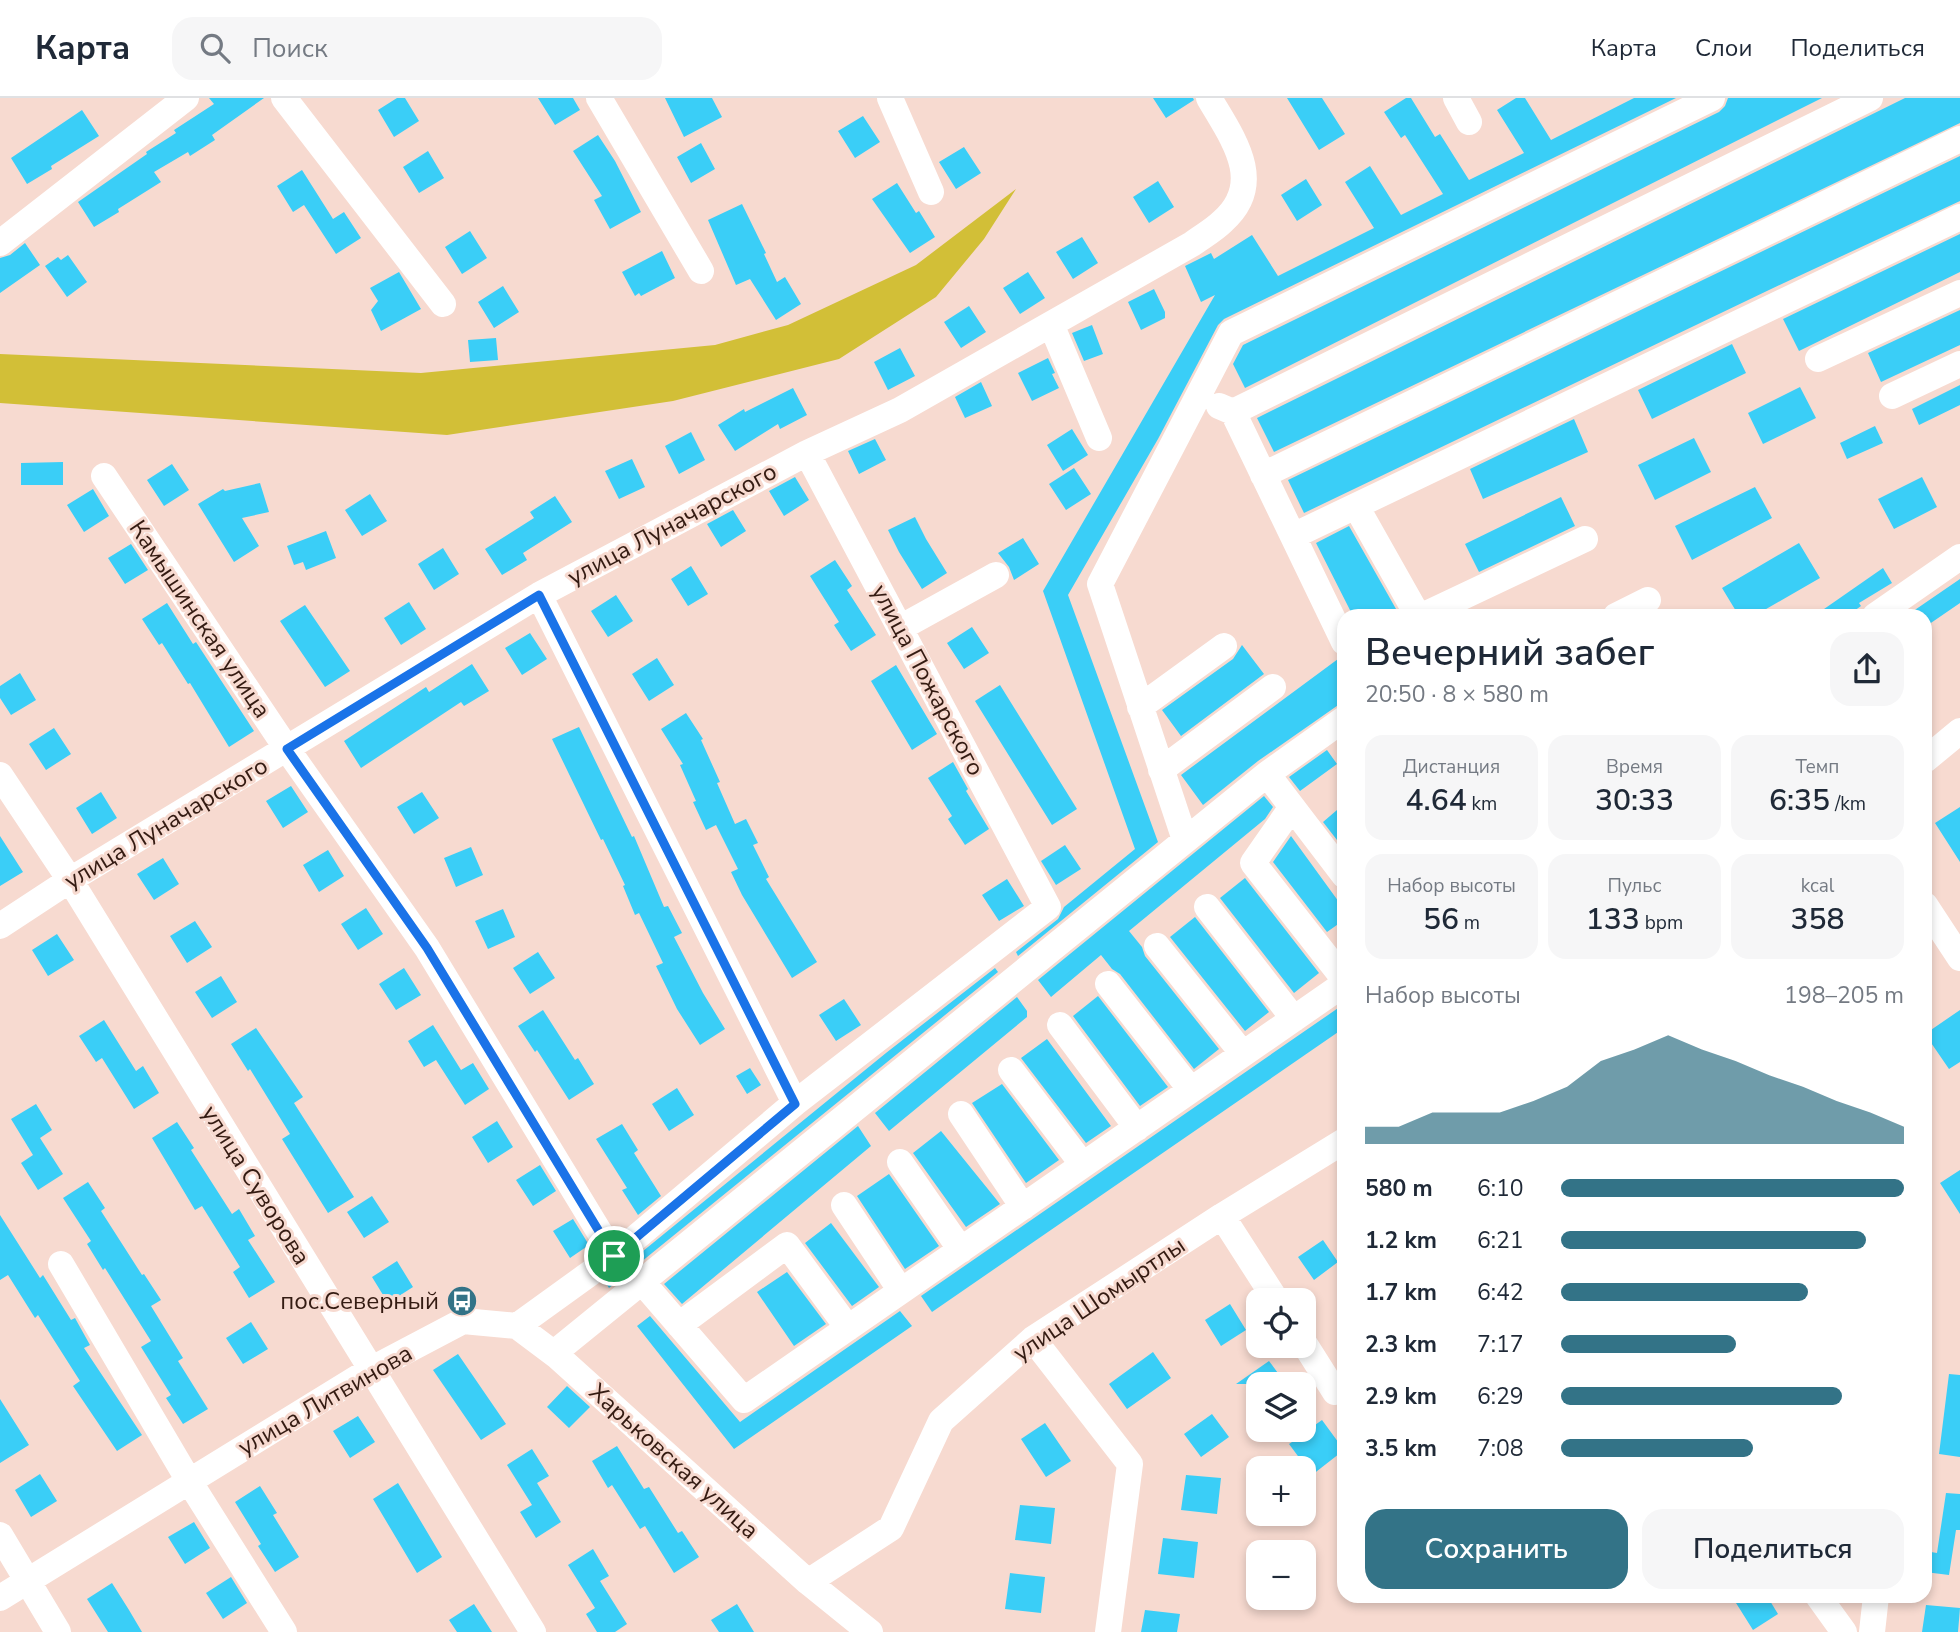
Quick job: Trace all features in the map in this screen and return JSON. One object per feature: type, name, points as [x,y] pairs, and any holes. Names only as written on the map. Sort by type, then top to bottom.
[{"type":"street","points":[[0,243],[186,98]]},
{"type":"street","points":[[284,98],[443,304]]},
{"type":"street","points":[[599,98],[701,271]]},
{"type":"street","points":[[890,98],[931,192]]},
{"type":"street","name":"улица Луначарского","points":[[0,926],[70,880],[539,595],[807,453],[900,410],[1192,244],[1226,219],[1239,198],[1244,180],[1241,153],[1209,98]]},
{"type":"street","points":[[1456,98],[1469,122]]},
{"type":"street","points":[[1185,841],[1100,584],[1231,333],[1712,98]]},
{"type":"street","points":[[1233,412],[1870,98]]},
{"type":"street","points":[[1263,475],[1960,138]]},
{"type":"street","points":[[1293,536],[1960,217]]},
{"type":"street","points":[[1818,359],[1960,293]]},
{"type":"street","points":[[1051,324],[1098,438]]},
{"type":"street","points":[[1892,396],[1960,364]]},
{"type":"street","points":[[1198,397],[1233,412],[1337,627]]},
{"type":"street","name":"улица Пожарского","points":[[795,1104],[1048,907],[807,453]]},
{"type":"street","name":"Камышинская улица","points":[[104,476],[287,749],[427,948],[614,1256]]},
{"type":"street","points":[[1356,506],[1416,609]]},
{"type":"street","points":[[1435,609],[1585,539]]},
{"type":"street","points":[[1885,609],[1960,557]]},
{"type":"street","points":[[900,628],[996,575]]},
{"type":"street","points":[[517,1326],[614,1256],[795,1104],[539,595]]},
{"type":"street","points":[[1630,609],[1648,600]]},
{"type":"street","points":[[1140,707],[1224,646]]},
{"type":"street","points":[[1161,770],[1273,687]]},
{"type":"street","points":[[554,1353],[1267,774],[1337,729]]},
{"type":"street","points":[[1932,754],[1960,731]]},
{"type":"street","points":[[1267,774],[1337,866]]},
{"type":"street","name":"улица Суворова","points":[[0,775],[70,880],[533,1632]]},
{"type":"street","points":[[1292,807],[1253,863],[1337,973]]},
{"type":"street","points":[[1207,907],[1294,1019]]},
{"type":"street","points":[[1932,916],[1960,958]]},
{"type":"street","points":[[1157,946],[1244,1054]]},
{"type":"street","points":[[1108,984],[1191,1090]]},
{"type":"street","points":[[643,1283],[744,1400],[1337,987]]},
{"type":"street","points":[[1060,1025],[1137,1128]]},
{"type":"street","points":[[1012,1070],[1083,1166]]},
{"type":"street","points":[[961,1114],[1023,1207]]},
{"type":"street","name":"улица Шомыртлы","points":[[808,1582],[891,1528],[942,1422],[1033,1339],[1222,1216],[1337,1145]]},
{"type":"street","points":[[900,1162],[961,1250]]},
{"type":"street","points":[[844,1205],[901,1291]]},
{"type":"street","points":[[1222,1216],[1268,1288]]},
{"type":"street","points":[[679,1325],[787,1245],[848,1328]]},
{"type":"street","points":[[61,1264],[189,1481],[284,1632]]},
{"type":"street","name":"улица Литвинова","points":[[0,1598],[370,1370],[463,1321],[517,1326]]},
{"type":"street","name":"Харьковская улица","points":[[517,1326],[554,1353],[808,1582],[870,1632]]},
{"type":"street","points":[[1033,1339],[1130,1464],[1108,1632]]},
{"type":"street","points":[[1313,1358],[1335,1392]]},
{"type":"street","points":[[0,1535],[58,1632]]},
{"type":"street","points":[[1823,1603],[1844,1632]]},
{"type":"street","points":[[1872,1632],[1876,1603]]},
{"type":"shaded area","points":[[1016,189],[984,239],[936,297],[839,359],[673,401],[447,435],[0,403],[0,354],[421,373],[715,345],[788,325],[916,265]]},
{"type":"building","points":[[209,98],[264,98],[212,135],[215,140],[190,156],[188,152],[154,172],[161,182],[94,227],[78,202],[176,133],[174,130],[214,104]]},
{"type":"building","points":[[397,98],[405,98],[419,121],[394,137],[378,110]]},
{"type":"building","points":[[538,98],[573,98],[580,110],[555,125]]},
{"type":"building","points":[[665,98],[712,98],[722,117],[684,137]]},
{"type":"building","points":[[1153,98],[1193,98],[1194,100],[1166,118]]},
{"type":"building","points":[[1287,98],[1322,98],[1345,134],[1319,150]]},
{"type":"building","points":[[1406,98],[1411,98],[1435,137],[1440,134],[1469,180],[1524,153],[1497,110],[1516,98],[1525,98],[1551,140],[1634,98],[1676,98],[1224,319],[1218,325],[1158,439],[1068,595],[1158,842],[1018,956],[1016,952],[1058,919],[1064,907],[1135,849],[1043,591],[1215,295],[1201,302],[1185,266],[1211,253],[1214,259],[1252,235],[1278,276],[1374,228],[1345,182],[1370,166],[1401,215],[1443,194],[1405,135],[1401,138],[1384,112]]},
{"type":"building","points":[[1728,98],[1822,98],[1245,388],[1233,364],[1243,345],[1719,112]]},
{"type":"building","points":[[1905,98],[1960,98],[1960,123],[1274,452],[1257,418]]},
{"type":"building","points":[[82,110],[99,136],[27,184],[11,158]]},
{"type":"building","points":[[863,116],[880,142],[855,158],[838,131]]},
{"type":"building","points":[[598,135],[615,161],[641,212],[610,229],[594,200],[602,196],[573,151]]},
{"type":"building","points":[[701,143],[715,169],[691,183],[677,157]]},
{"type":"building","points":[[964,147],[981,173],[956,189],[939,162]]},
{"type":"building","points":[[428,151],[444,178],[419,193],[403,167]]},
{"type":"building","points":[[1960,156],[1960,201],[1304,513],[1288,480]]},
{"type":"building","points":[[302,170],[333,219],[344,212],[361,238],[336,254],[304,205],[293,212],[277,186]]},
{"type":"building","points":[[1306,179],[1322,205],[1297,221],[1281,195]]},
{"type":"building","points":[[1158,181],[1174,207],[1149,223],[1133,197]]},
{"type":"building","points":[[897,183],[935,237],[910,253],[872,199]]},
{"type":"building","points":[[742,204],[777,282],[785,277],[801,304],[776,320],[750,279],[736,285],[708,220]]},
{"type":"building","points":[[470,231],[487,258],[462,274],[445,247]]},
{"type":"building","points":[[1960,234],[1960,272],[1799,351],[1783,319]]},
{"type":"building","points":[[1082,237],[1098,263],[1073,279],[1056,252]]},
{"type":"building","points":[[25,243],[40,265],[0,293],[0,258],[10,255]]},
{"type":"building","points":[[662,251],[675,278],[641,296],[639,293],[635,296],[622,272]]},
{"type":"building","points":[[68,255],[87,282],[67,297],[45,266],[58,257],[61,260]]},
{"type":"building","points":[[399,272],[421,309],[381,331],[371,310],[378,301],[370,288]]},
{"type":"building","points":[[1028,272],[1045,298],[1020,314],[1003,288]]},
{"type":"building","points":[[503,286],[519,312],[494,328],[478,302]]},
{"type":"building","points":[[1154,289],[1165,312],[1165,318],[1141,330],[1128,302]]},
{"type":"building","points":[[969,306],[986,332],[961,348],[944,322]]},
{"type":"building","points":[[1960,310],[1960,345],[1881,382],[1868,353]]},
{"type":"building","points":[[1092,325],[1103,354],[1084,361],[1072,333]]},
{"type":"building","points":[[496,338],[498,360],[470,362],[468,340]]},
{"type":"building","points":[[1732,344],[1746,373],[1652,419],[1638,390]]},
{"type":"building","points":[[900,348],[915,376],[888,390],[874,362]]},
{"type":"building","points":[[1048,358],[1059,388],[1032,401],[1018,373]]},
{"type":"building","points":[[981,382],[992,406],[965,418],[955,397]]},
{"type":"building","points":[[1960,385],[1960,405],[1919,425],[1912,409]]},
{"type":"building","points":[[1800,387],[1816,418],[1763,444],[1748,413]]},
{"type":"building","points":[[793,388],[807,415],[780,429],[778,424],[735,451],[718,425],[744,409],[745,412]]},
{"type":"building","points":[[1574,419],[1588,452],[1483,499],[1470,469]]},
{"type":"building","points":[[1875,426],[1883,443],[1847,459],[1840,443]]},
{"type":"building","points":[[1072,429],[1088,455],[1063,471],[1047,445]]},
{"type":"building","points":[[691,432],[705,460],[679,474],[665,446]]},
{"type":"building","points":[[1694,438],[1711,472],[1655,500],[1638,465]]},
{"type":"building","points":[[875,439],[886,460],[859,474],[848,451]]},
{"type":"building","points":[[632,459],[645,487],[619,499],[605,471]]},
{"type":"building","points":[[63,462],[63,485],[21,485],[21,463]]},
{"type":"building","points":[[172,464],[189,490],[164,506],[147,480]]},
{"type":"building","points":[[1074,468],[1091,494],[1066,510],[1049,484]]},
{"type":"building","points":[[795,477],[809,500],[784,516],[769,491]]},
{"type":"building","points":[[1922,477],[1937,507],[1894,529],[1878,499]]},
{"type":"building","points":[[260,483],[269,512],[242,518],[259,546],[234,562],[198,504],[223,489],[225,491]]},
{"type":"building","points":[[1755,487],[1772,518],[1692,560],[1675,526]]},
{"type":"building","points":[[93,489],[109,516],[84,532],[67,505]]},
{"type":"building","points":[[370,494],[387,521],[362,536],[345,510]]},
{"type":"building","points":[[555,496],[572,522],[523,553],[527,560],[502,575],[485,549],[534,518],[530,512]]},
{"type":"building","points":[[1561,497],[1575,526],[1479,572],[1465,544]]},
{"type":"building","points":[[733,510],[746,531],[721,547],[707,524]]},
{"type":"building","points":[[915,517],[947,573],[922,589],[888,530]]},
{"type":"building","points":[[1349,526],[1396,609],[1349,609],[1316,543]]},
{"type":"building","points":[[326,531],[336,558],[306,570],[303,562],[294,565],[287,546]]},
{"type":"building","points":[[1023,538],[1039,564],[1014,580],[1009,567],[998,553]]},
{"type":"building","points":[[1799,543],[1820,578],[1766,609],[1735,609],[1722,588]]},
{"type":"building","points":[[131,544],[148,570],[125,584],[108,558]]},
{"type":"building","points":[[443,548],[459,574],[434,590],[418,564]]},
{"type":"building","points":[[835,560],[852,586],[847,590],[876,635],[851,651],[834,625],[839,622],[810,576]]},
{"type":"building","points":[[691,566],[708,594],[688,606],[671,579]]},
{"type":"building","points":[[1883,568],[1892,583],[1859,603],[1861,606],[1857,609],[1824,609]]},
{"type":"building","points":[[1960,579],[1960,603],[1932,622],[1932,609],[1916,609]]},
{"type":"building","points":[[616,595],[633,621],[608,637],[591,611]]},
{"type":"building","points":[[409,602],[426,629],[401,645],[384,618]]},
{"type":"building","points":[[167,603],[254,731],[229,747],[190,683],[188,684],[162,643],[159,645],[142,619]]},
{"type":"building","points":[[305,605],[350,671],[325,687],[280,621]]},
{"type":"building","points":[[972,627],[989,653],[964,669],[947,643]]},
{"type":"building","points":[[530,633],[547,659],[522,675],[505,648]]},
{"type":"building","points":[[1242,645],[1264,674],[1181,736],[1162,710],[1233,659]]},
{"type":"building","points":[[657,658],[674,685],[649,701],[632,674]]},
{"type":"building","points":[[1337,660],[1337,706],[1258,761],[1203,805],[1181,775]]},
{"type":"building","points":[[472,664],[489,691],[464,706],[461,702],[361,768],[344,741],[426,687],[429,692]]},
{"type":"building","points":[[896,665],[937,734],[912,750],[871,681]]},
{"type":"building","points":[[20,673],[36,700],[11,715],[0,698],[0,686]]},
{"type":"building","points":[[1000,685],[1077,809],[1052,825],[975,701]]},
{"type":"building","points":[[686,713],[703,739],[701,740],[720,782],[717,783],[735,824],[746,819],[758,843],[753,845],[769,877],[766,879],[817,962],[792,978],[742,895],[731,872],[738,869],[716,825],[706,830],[680,765],[683,764],[661,729]]},
{"type":"building","points":[[579,727],[632,837],[634,836],[664,907],[668,906],[682,933],[674,937],[725,1029],[700,1045],[677,1009],[656,966],[663,963],[639,913],[635,915],[623,886],[625,885],[552,739]]},
{"type":"building","points":[[54,728],[71,754],[46,770],[29,744]]},
{"type":"building","points":[[1327,750],[1337,764],[1300,791],[1289,777]]},
{"type":"building","points":[[953,762],[968,789],[966,791],[989,829],[965,845],[948,819],[952,816],[928,778]]},
{"type":"building","points":[[291,786],[308,812],[283,828],[266,801]]},
{"type":"building","points":[[101,792],[117,818],[92,834],[76,808]]},
{"type":"building","points":[[422,792],[439,818],[414,834],[397,807]]},
{"type":"building","points":[[1264,796],[1273,807],[1265,819],[1129,931],[1142,947],[1145,956],[1219,1049],[1194,1069],[1120,974],[1112,969],[1101,955],[1051,997],[1038,980]]},
{"type":"building","points":[[1960,807],[1960,862],[1935,823]]},
{"type":"building","points":[[1337,810],[1337,840],[1323,822]]},
{"type":"building","points":[[0,836],[23,872],[0,886]]},
{"type":"building","points":[[1291,836],[1337,899],[1337,925],[1327,932],[1273,862]]},
{"type":"building","points":[[1065,845],[1081,869],[1056,885],[1041,861]]},
{"type":"building","points":[[471,847],[483,875],[456,887],[444,858]]},
{"type":"building","points":[[328,850],[344,876],[319,892],[303,865]]},
{"type":"building","points":[[163,858],[179,884],[154,900],[137,874]]},
{"type":"building","points":[[1245,878],[1319,973],[1294,993],[1220,898]]},
{"type":"building","points":[[1007,879],[1024,906],[999,921],[982,895]]},
{"type":"building","points":[[366,908],[383,934],[358,950],[341,924]]},
{"type":"building","points":[[503,909],[515,937],[488,949],[475,921]]},
{"type":"building","points":[[1195,917],[1269,1012],[1245,1031],[1170,937]]},
{"type":"building","points":[[195,921],[212,947],[187,963],[170,936]]},
{"type":"building","points":[[57,934],[74,960],[48,976],[32,950]]},
{"type":"building","points":[[538,952],[555,978],[530,994],[513,968]]},
{"type":"building","points":[[404,968],[421,995],[396,1010],[379,984]]},
{"type":"building","points":[[995,968],[998,972],[609,1288],[605,1282],[886,1053]]},
{"type":"building","points":[[221,976],[237,1002],[212,1018],[195,992]]},
{"type":"building","points":[[1098,996],[1168,1087],[1140,1106],[1073,1016]]},
{"type":"building","points":[[1017,997],[1027,1011],[1027,1017],[889,1131],[875,1113]]},
{"type":"building","points":[[844,999],[861,1025],[836,1041],[819,1015]]},
{"type":"building","points":[[1337,1009],[1337,1033],[932,1312],[921,1296]]},
{"type":"building","points":[[543,1010],[594,1084],[569,1100],[518,1026]]},
{"type":"building","points":[[1960,1010],[1960,1062],[1949,1069],[1932,1044],[1932,1029]]},
{"type":"building","points":[[104,1020],[136,1071],[143,1066],[159,1093],[134,1109],[102,1058],[96,1062],[79,1036]]},
{"type":"building","points":[[433,1025],[461,1070],[473,1063],[489,1089],[465,1105],[436,1060],[424,1067],[408,1041]]},
{"type":"building","points":[[256,1028],[303,1097],[294,1103],[354,1197],[328,1213],[282,1139],[290,1134],[250,1069],[248,1071],[231,1044]]},
{"type":"building","points":[[1047,1039],[1111,1126],[1086,1143],[1021,1058]]},
{"type":"building","points":[[750,1068],[761,1085],[747,1094],[736,1076]]},
{"type":"building","points":[[1002,1084],[1059,1160],[1026,1183],[972,1103]]},
{"type":"building","points":[[677,1088],[694,1115],[669,1131],[652,1104]]},
{"type":"building","points":[[36,1104],[52,1130],[40,1138],[63,1174],[38,1190],[21,1163],[33,1155],[11,1119]]},
{"type":"building","points":[[497,1121],[513,1147],[488,1163],[472,1137]]},
{"type":"building","points":[[177,1122],[194,1148],[191,1150],[232,1214],[239,1209],[255,1236],[248,1240],[275,1282],[249,1298],[233,1272],[240,1267],[202,1206],[195,1210],[152,1138]]},
{"type":"building","points":[[622,1124],[638,1150],[634,1153],[661,1196],[638,1215],[622,1190],[627,1188],[596,1139]]},
{"type":"building","points":[[858,1126],[871,1146],[682,1304],[664,1284]]},
{"type":"building","points":[[941,1131],[1000,1204],[966,1227],[913,1153]]},
{"type":"building","points":[[540,1165],[556,1191],[533,1206],[516,1180]]},
{"type":"building","points":[[1960,1170],[1960,1214],[1940,1183]]},
{"type":"building","points":[[889,1174],[939,1246],[905,1269],[857,1196]]},
{"type":"building","points":[[88,1182],[105,1208],[101,1211],[161,1300],[151,1306],[183,1358],[178,1361],[208,1409],[183,1424],[166,1398],[171,1395],[141,1347],[151,1341],[87,1244],[91,1241],[63,1198]]},
{"type":"building","points":[[372,1196],[389,1222],[364,1238],[347,1212]]},
{"type":"building","points":[[0,1215],[40,1278],[43,1275],[71,1320],[75,1318],[90,1345],[84,1348],[142,1435],[117,1451],[73,1386],[80,1381],[38,1315],[35,1318],[8,1275],[0,1280]]},
{"type":"building","points":[[573,1219],[589,1245],[570,1258],[553,1231]]},
{"type":"building","points":[[831,1223],[879,1287],[852,1306],[805,1243]]},
{"type":"building","points":[[1323,1240],[1337,1263],[1314,1280],[1298,1257]]},
{"type":"building","points":[[397,1261],[413,1287],[388,1303],[372,1277]]},
{"type":"building","points":[[787,1272],[826,1324],[794,1346],[757,1292]]},
{"type":"building","points":[[1230,1304],[1246,1330],[1221,1346],[1205,1320]]},
{"type":"building","points":[[900,1311],[912,1326],[734,1449],[637,1326],[650,1316],[740,1422]]},
{"type":"building","points":[[251,1322],[268,1349],[243,1364],[226,1338]]},
{"type":"building","points":[[1153,1352],[1171,1378],[1127,1409],[1109,1384]]},
{"type":"building","points":[[458,1354],[506,1424],[481,1440],[433,1370]]},
{"type":"building","points":[[1269,1361],[1277,1372],[1253,1372]]},
{"type":"building","points":[[1949,1374],[1960,1375],[1960,1457],[1939,1454]]},
{"type":"building","points":[[1246,1377],[1246,1384],[1236,1384]]},
{"type":"building","points":[[567,1386],[590,1407],[569,1428],[547,1407]]},
{"type":"building","points":[[0,1399],[29,1445],[0,1463]]},
{"type":"building","points":[[1212,1414],[1229,1437],[1201,1457],[1184,1434]]},
{"type":"building","points":[[358,1416],[375,1442],[350,1458],[333,1431]]},
{"type":"building","points":[[1322,1420],[1337,1440],[1337,1455],[1316,1472],[1316,1456],[1298,1456],[1289,1444],[1316,1442],[1316,1424]]},
{"type":"building","points":[[1045,1423],[1071,1461],[1046,1477],[1021,1439]]},
{"type":"building","points":[[617,1446],[644,1489],[649,1487],[678,1533],[682,1531],[699,1557],[674,1573],[645,1526],[640,1529],[612,1485],[608,1488],[592,1461]]},
{"type":"building","points":[[532,1449],[549,1476],[537,1483],[561,1522],[536,1538],[520,1512],[532,1505],[507,1465]]},
{"type":"building","points":[[40,1474],[57,1501],[31,1517],[15,1490]]},
{"type":"building","points":[[1186,1475],[1221,1478],[1217,1514],[1181,1510]]},
{"type":"building","points":[[398,1483],[442,1557],[417,1573],[373,1499]]},
{"type":"building","points":[[260,1486],[277,1513],[273,1515],[299,1557],[275,1572],[235,1502]]},
{"type":"building","points":[[1946,1493],[1960,1494],[1960,1530],[1956,1530],[1949,1575],[1932,1573],[1932,1552],[1937,1553]]},
{"type":"building","points":[[1020,1505],[1055,1508],[1051,1544],[1015,1540]]},
{"type":"building","points":[[194,1522],[210,1548],[185,1564],[168,1537]]},
{"type":"building","points":[[1163,1538],[1198,1542],[1194,1578],[1158,1574]]},
{"type":"building","points":[[593,1549],[609,1576],[600,1581],[627,1624],[615,1632],[597,1632],[586,1614],[595,1608],[568,1565]]},
{"type":"building","points":[[1010,1573],[1045,1577],[1041,1613],[1005,1609]]},
{"type":"building","points":[[231,1577],[247,1603],[223,1619],[206,1593]]},
{"type":"building","points":[[112,1583],[142,1632],[108,1632],[87,1599]]},
{"type":"building","points":[[1736,1603],[1771,1603],[1778,1614],[1753,1630]]},
{"type":"building","points":[[474,1604],[492,1632],[457,1632],[449,1620]]},
{"type":"building","points":[[737,1604],[754,1632],[719,1632],[711,1620]]},
{"type":"building","points":[[1926,1605],[1960,1608],[1958,1632],[1922,1632]]},
{"type":"building","points":[[1145,1610],[1180,1614],[1177,1632],[1141,1632]]},
{"type":"place","name":"пос.Северный","points":[[462,1301]]},
{"type":"route","points":[[539,595],[795,1104],[614,1256],[427,948],[287,749],[539,595]]}]
